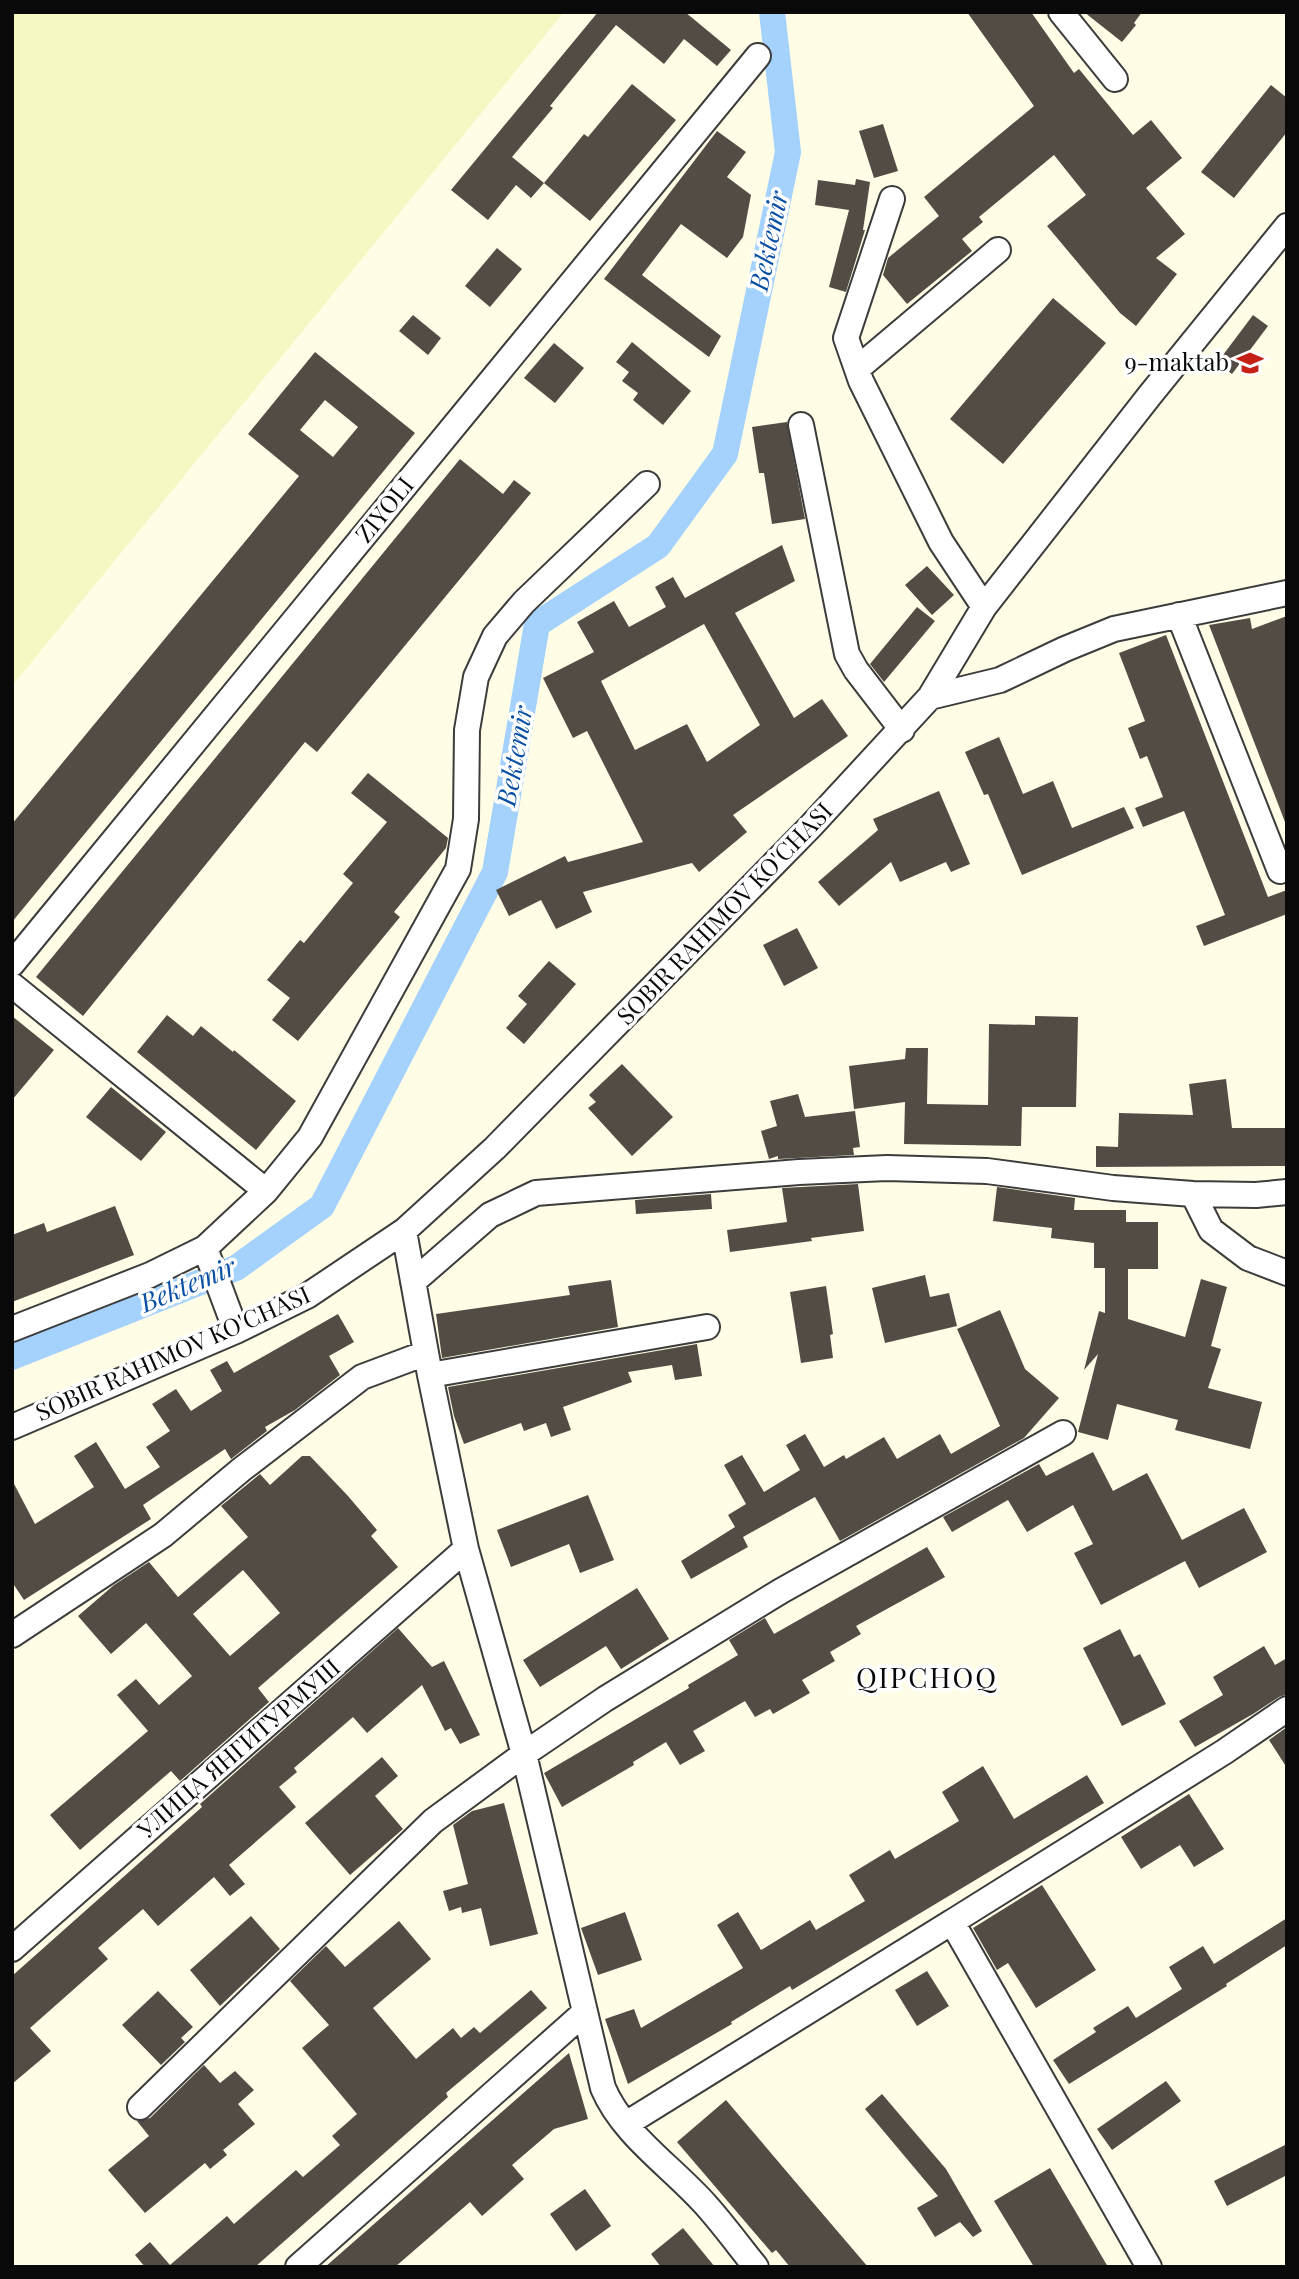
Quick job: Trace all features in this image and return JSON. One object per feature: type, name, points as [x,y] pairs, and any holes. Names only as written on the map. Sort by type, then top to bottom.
[{"type":"street","points":[[1061,12],[1115,79]]},
{"type":"street","name":"ZIYOLI","points":[[12,964],[758,56]]},
{"type":"street","points":[[892,200],[846,338],[857,369],[941,542],[984,607]]},
{"type":"street","name":"SOBIR RAHIMOV KO'CHASI","points":[[12,1427],[236,1331],[307,1296],[404,1231],[505,1139],[902,730],[930,697],[984,607],[1287,226]]},
{"type":"street","points":[[857,369],[999,250]]},
{"type":"street","points":[[801,425],[847,654],[902,730]]},
{"type":"street","points":[[12,1329],[150,1275],[208,1257],[310,1137],[458,869],[466,819],[467,730],[476,677],[495,636],[524,602],[647,484]]},
{"type":"street","points":[[930,697],[1000,680],[1114,629],[1287,593]]},
{"type":"street","points":[[1179,615],[1280,871]]},
{"type":"street","points":[[12,985],[266,1191]]},
{"type":"street","points":[[413,1282],[490,1215],[536,1193],[799,1172],[887,1168],[987,1171],[1113,1188],[1194,1194],[1255,1195],[1287,1192]]},
{"type":"street","points":[[1194,1194],[1211,1230],[1248,1258],[1287,1273]]},
{"type":"street","points":[[404,1231],[428,1364],[467,1549],[524,1754],[603,2088],[611,2106],[626,2124],[706,2204],[756,2267]]},
{"type":"street","points":[[208,1257],[236,1331]]},
{"type":"street","points":[[12,1635],[163,1535],[242,1469],[362,1377],[428,1364],[707,1327]]},
{"type":"street","points":[[140,2107],[433,1821],[524,1754],[605,1699],[782,1591],[1063,1433]]},
{"type":"street","name":"УЛИЦА ЯНГИТУРМУШ","points":[[12,1949],[467,1549]]},
{"type":"street","points":[[626,2124],[1224,1752],[1287,1709]]},
{"type":"street","points":[[951,1922],[1149,2267]]},
{"type":"street","points":[[298,2267],[585,2012]]},
{"type":"green space","points":[[12,12],[564,12],[12,686]]},
{"type":"building","points":[[598,12],[685,12],[731,50],[717,66],[684,39],[664,64],[616,25],[512,157],[544,183],[531,198],[516,185],[488,220],[451,190]]},
{"type":"building","points":[[967,12],[1031,12],[1074,73],[1079,69],[1133,135],[1151,120],[1182,158],[1146,188],[1185,234],[1156,258],[1177,274],[1136,326],[1120,313],[1047,226],[1086,195],[1054,155],[979,217],[983,222],[962,239],[972,251],[907,304],[883,275],[888,258],[939,216],[924,197],[1034,106]]},
{"type":"building","points":[[1084,12],[1142,12],[1134,23],[1136,25],[1122,42]]},
{"type":"building","points":[[632,84],[676,120],[590,221],[544,183],[584,134],[588,137]]},
{"type":"building","points":[[1271,85],[1287,98],[1287,132],[1234,198],[1201,172]]},
{"type":"building","points":[[883,124],[898,171],[874,178],[859,131]]},
{"type":"building","points":[[717,131],[746,152],[727,177],[751,195],[743,237],[727,258],[681,224],[642,275],[721,336],[709,357],[604,279]]},
{"type":"building","points":[[856,179],[870,182],[865,230],[846,292],[829,287],[849,210],[815,205],[818,180],[855,185]]},
{"type":"building","points":[[497,248],[522,269],[490,307],[465,286]]},
{"type":"building","points":[[1053,298],[1106,343],[1003,464],[950,419]]},
{"type":"building","points":[[413,315],[441,338],[428,355],[399,331]]},
{"type":"building","points":[[1253,315],[1268,326],[1232,374],[1217,363]]},
{"type":"building","points":[[632,342],[691,391],[663,425],[633,400],[638,393],[622,381],[629,372],[616,362]]},
{"type":"building","points":[[554,343],[584,368],[555,403],[524,378]]},
{"type":"building","points":[[315,352],[415,433],[12,922],[12,824],[299,476],[248,434]],"holes":[[[325,400],[358,427],[333,457],[300,430]]]},
{"type":"building","points":[[787,422],[805,519],[772,524],[764,473],[759,473],[752,427]]},
{"type":"building","points":[[460,459],[503,494],[514,480],[531,493],[317,752],[305,742],[83,1016],[36,977]]},
{"type":"building","points":[[782,545],[795,581],[735,613],[794,718],[822,699],[848,736],[733,815],[747,832],[699,872],[692,863],[583,892],[592,912],[556,929],[541,900],[509,916],[496,890],[565,856],[568,862],[643,842],[587,731],[573,738],[543,678],[594,652],[577,622],[614,601],[629,627],[666,607],[655,587],[673,577],[685,598]],"holes":[[[704,624],[760,725],[707,762],[687,724],[635,750],[601,681]]]},
{"type":"building","points":[[927,566],[954,595],[932,615],[905,585]]},
{"type":"building","points":[[917,607],[935,621],[884,682],[870,664]]},
{"type":"building","points":[[1287,616],[1285,822],[1209,625],[1250,618],[1252,629]]},
{"type":"building","points":[[1166,635],[1268,897],[1287,890],[1287,914],[1204,946],[1196,926],[1225,915],[1184,811],[1143,827],[1135,808],[1163,797],[1147,756],[1140,759],[1128,728],[1145,721],[1119,653]]},
{"type":"building","points":[[999,737],[1023,794],[1053,781],[1072,828],[1124,807],[1134,828],[1022,875],[988,794],[984,795],[965,752]]},
{"type":"building","points":[[368,773],[448,838],[446,848],[394,912],[400,917],[298,1041],[272,1020],[290,998],[267,980],[300,940],[304,943],[353,883],[343,874],[387,822],[351,793]]},
{"type":"building","points":[[939,791],[970,864],[951,872],[946,862],[900,882],[891,862],[839,906],[818,882],[878,830],[873,819]]},
{"type":"building","points":[[797,928],[818,968],[784,986],[763,945]]},
{"type":"building","points":[[549,961],[576,984],[524,1044],[506,1028],[527,1004],[518,996]]},
{"type":"building","points":[[167,1015],[193,1036],[201,1026],[296,1101],[256,1150],[137,1052]]},
{"type":"building","points":[[12,1016],[54,1050],[12,1100]]},
{"type":"building","points":[[1035,1016],[1078,1017],[1076,1107],[1022,1107],[1021,1146],[904,1144],[905,1102],[854,1109],[849,1066],[905,1059],[906,1048],[928,1048],[927,1104],[988,1105],[989,1024],[1035,1025]]},
{"type":"building","points":[[622,1064],[673,1117],[632,1156],[588,1108],[596,1102],[589,1095]]},
{"type":"building","points":[[1226,1079],[1232,1128],[1287,1128],[1287,1166],[1096,1167],[1096,1146],[1118,1147],[1119,1113],[1193,1115],[1189,1084]]},
{"type":"building","points":[[111,1087],[166,1132],[141,1161],[86,1117]]},
{"type":"building","points":[[798,1094],[805,1117],[855,1111],[860,1147],[853,1148],[854,1155],[778,1159],[778,1156],[769,1159],[761,1131],[777,1126],[770,1101]]},
{"type":"building","points":[[858,1184],[864,1231],[730,1252],[727,1230],[787,1222],[782,1188]]},
{"type":"building","points":[[997,1187],[1075,1198],[1074,1210],[1126,1210],[1126,1222],[1158,1222],[1158,1269],[1128,1269],[1128,1319],[1185,1337],[1201,1279],[1227,1287],[1211,1346],[1221,1349],[1208,1388],[1262,1402],[1250,1449],[1175,1430],[1178,1420],[1117,1404],[1108,1440],[1078,1432],[1098,1354],[1084,1370],[1099,1311],[1105,1313],[1105,1268],[1094,1268],[1094,1243],[1051,1238],[1052,1228],[993,1221]]},
{"type":"building","points":[[711,1194],[712,1209],[636,1214],[635,1200]]},
{"type":"building","points":[[115,1206],[134,1255],[12,1302],[12,1235],[44,1223],[47,1232]]},
{"type":"building","points":[[925,1275],[930,1297],[949,1293],[957,1326],[885,1343],[872,1288]]},
{"type":"building","points":[[611,1280],[618,1327],[442,1358],[436,1314],[570,1295],[568,1286]]},
{"type":"building","points":[[826,1286],[833,1334],[830,1335],[833,1358],[801,1363],[790,1292]]},
{"type":"building","points":[[1000,1310],[1025,1369],[1059,1398],[1024,1438],[840,1541],[815,1497],[743,1537],[748,1547],[691,1579],[681,1561],[735,1527],[728,1515],[746,1504],[724,1465],[742,1455],[764,1492],[800,1470],[786,1445],[805,1434],[824,1467],[844,1455],[846,1459],[884,1437],[897,1459],[940,1434],[951,1454],[1000,1426],[957,1329]]},
{"type":"building","points":[[338,1314],[354,1342],[329,1356],[340,1375],[295,1410],[265,1427],[267,1431],[231,1459],[225,1449],[143,1505],[151,1519],[24,1600],[12,1582],[12,1480],[35,1524],[94,1487],[74,1456],[96,1442],[125,1489],[160,1467],[146,1447],[170,1431],[152,1404],[176,1389],[191,1411],[222,1391],[210,1370],[227,1361],[234,1373]]},
{"type":"building","points":[[697,1344],[702,1376],[675,1380],[672,1365],[628,1372],[632,1382],[563,1407],[571,1430],[551,1437],[546,1423],[524,1431],[521,1423],[464,1444],[448,1387]]},
{"type":"building","points":[[1093,1452],[1113,1491],[1147,1473],[1182,1540],[1244,1508],[1267,1552],[1199,1588],[1185,1561],[1101,1605],[1074,1553],[1093,1544],[1073,1505],[1027,1532],[1008,1500],[952,1532],[943,1517],[1039,1464],[1046,1476]]},
{"type":"building","points":[[302,1456],[310,1456],[377,1530],[371,1536],[398,1567],[258,1688],[269,1702],[180,1781],[171,1771],[80,1850],[50,1815],[148,1731],[117,1695],[136,1679],[159,1705],[192,1676],[146,1623],[111,1654],[78,1616],[114,1585],[149,1562],[178,1597],[248,1537],[221,1506],[260,1474],[270,1485]],"holes":[[[243,1570],[280,1613],[230,1656],[193,1614]]]},
{"type":"building","points":[[588,1495],[614,1560],[580,1573],[569,1544],[511,1567],[497,1530]]},
{"type":"building","points":[[927,1547],[945,1577],[856,1626],[861,1634],[830,1652],[835,1661],[802,1680],[810,1693],[773,1714],[770,1709],[755,1717],[745,1701],[693,1731],[705,1751],[680,1765],[666,1742],[633,1762],[634,1765],[562,1807],[544,1773],[689,1688],[688,1685],[738,1655],[729,1640],[765,1618],[774,1634]]},
{"type":"building","points":[[637,1588],[669,1639],[621,1669],[606,1646],[540,1687],[523,1660]]},
{"type":"building","points":[[398,1628],[432,1667],[444,1661],[480,1735],[460,1744],[451,1728],[445,1731],[422,1685],[367,1733],[353,1717],[294,1768],[297,1772],[279,1787],[296,1807],[229,1865],[245,1884],[230,1896],[214,1877],[158,1926],[143,1909],[98,1948],[108,1959],[30,2028],[51,2051],[12,2084],[12,1976]]},
{"type":"building","points":[[1120,1629],[1134,1657],[1140,1654],[1166,1704],[1122,1726],[1083,1648]]},
{"type":"building","points":[[1264,1646],[1275,1665],[1287,1658],[1287,1694],[1195,1747],[1179,1721],[1223,1695],[1213,1677]]},
{"type":"building","points":[[1287,1727],[1287,1768],[1269,1740]]},
{"type":"building","points":[[382,1757],[398,1776],[375,1796],[403,1829],[350,1875],[305,1823]]},
{"type":"building","points":[[983,1766],[1014,1819],[1087,1775],[1104,1803],[792,1990],[790,1986],[731,2022],[732,2024],[628,2084],[605,2019],[634,2009],[641,2028],[743,1968],[717,1925],[738,1912],[761,1950],[810,1920],[816,1930],[865,1901],[849,1875],[890,1850],[895,1859],[959,1821],[942,1792]]},
{"type":"building","points":[[1189,1794],[1224,1849],[1194,1867],[1180,1845],[1141,1869],[1121,1837]]},
{"type":"building","points":[[504,1803],[538,1934],[490,1946],[481,1908],[462,1913],[461,1907],[449,1911],[443,1891],[468,1884],[453,1825],[472,1811]]},
{"type":"building","points":[[1042,1885],[1096,1970],[1036,2008],[1008,1963],[997,1970],[973,1928]]},
{"type":"building","points":[[625,1912],[642,1960],[598,1975],[581,1928]]},
{"type":"building","points":[[251,1916],[280,1949],[220,2006],[190,1970]]},
{"type":"building","points":[[1287,1918],[1287,1945],[1226,1984],[1227,1986],[1069,2084],[1053,2060],[1096,2032],[1093,2028],[1128,2006],[1136,2018],[1182,1989],[1169,1967],[1203,1946],[1214,1964]]},
{"type":"building","points":[[399,1921],[431,1959],[373,2008],[416,2059],[453,2028],[461,2038],[474,2027],[480,2033],[531,1990],[547,2008],[446,2093],[448,2097],[255,2267],[145,2267],[135,2255],[150,2242],[170,2265],[227,2216],[234,2224],[296,2170],[303,2177],[340,2145],[332,2136],[357,2114],[302,2048],[329,2025],[290,1981],[326,1946],[345,1967]]},
{"type":"building","points":[[927,1971],[949,2006],[917,2026],[895,1990]]},
{"type":"building","points":[[158,1991],[193,2027],[181,2038],[185,2042],[161,2065],[122,2025]]},
{"type":"building","points":[[569,2053],[588,2119],[554,2129],[512,2165],[524,2179],[482,2216],[470,2202],[395,2267],[325,2267]]},
{"type":"building","points":[[204,2065],[220,2083],[235,2071],[254,2090],[238,2104],[255,2124],[223,2150],[227,2155],[210,2169],[205,2163],[145,2213],[108,2170],[149,2136],[137,2121],[150,2118]]},
{"type":"building","points":[[1166,2081],[1181,2101],[1112,2150],[1097,2129]]},
{"type":"building","points":[[882,2094],[946,2169],[982,2231],[973,2237],[960,2222],[935,2237],[917,2208],[938,2196],[865,2109]]},
{"type":"building","points":[[726,2100],[868,2267],[790,2267],[776,2250],[772,2253],[677,2142]]},
{"type":"building","points":[[1287,2144],[1287,2175],[1227,2206],[1214,2181]]},
{"type":"building","points":[[1050,2168],[1108,2267],[1034,2267],[994,2201]]},
{"type":"building","points":[[585,2189],[611,2226],[576,2251],[550,2214]]},
{"type":"building","points":[[683,2228],[715,2267],[661,2267],[651,2254]]},
{"type":"waterway","name":"Bektemir","points":[[12,1357],[236,1268],[322,1206],[495,872],[537,624],[658,546],[725,454],[788,152],[772,12]]},
{"type":"place","name":"9-maktab","points":[[1250,363]]},
{"type":"district","name":"QIPCHOQ","points":[[927,1678]]}]
